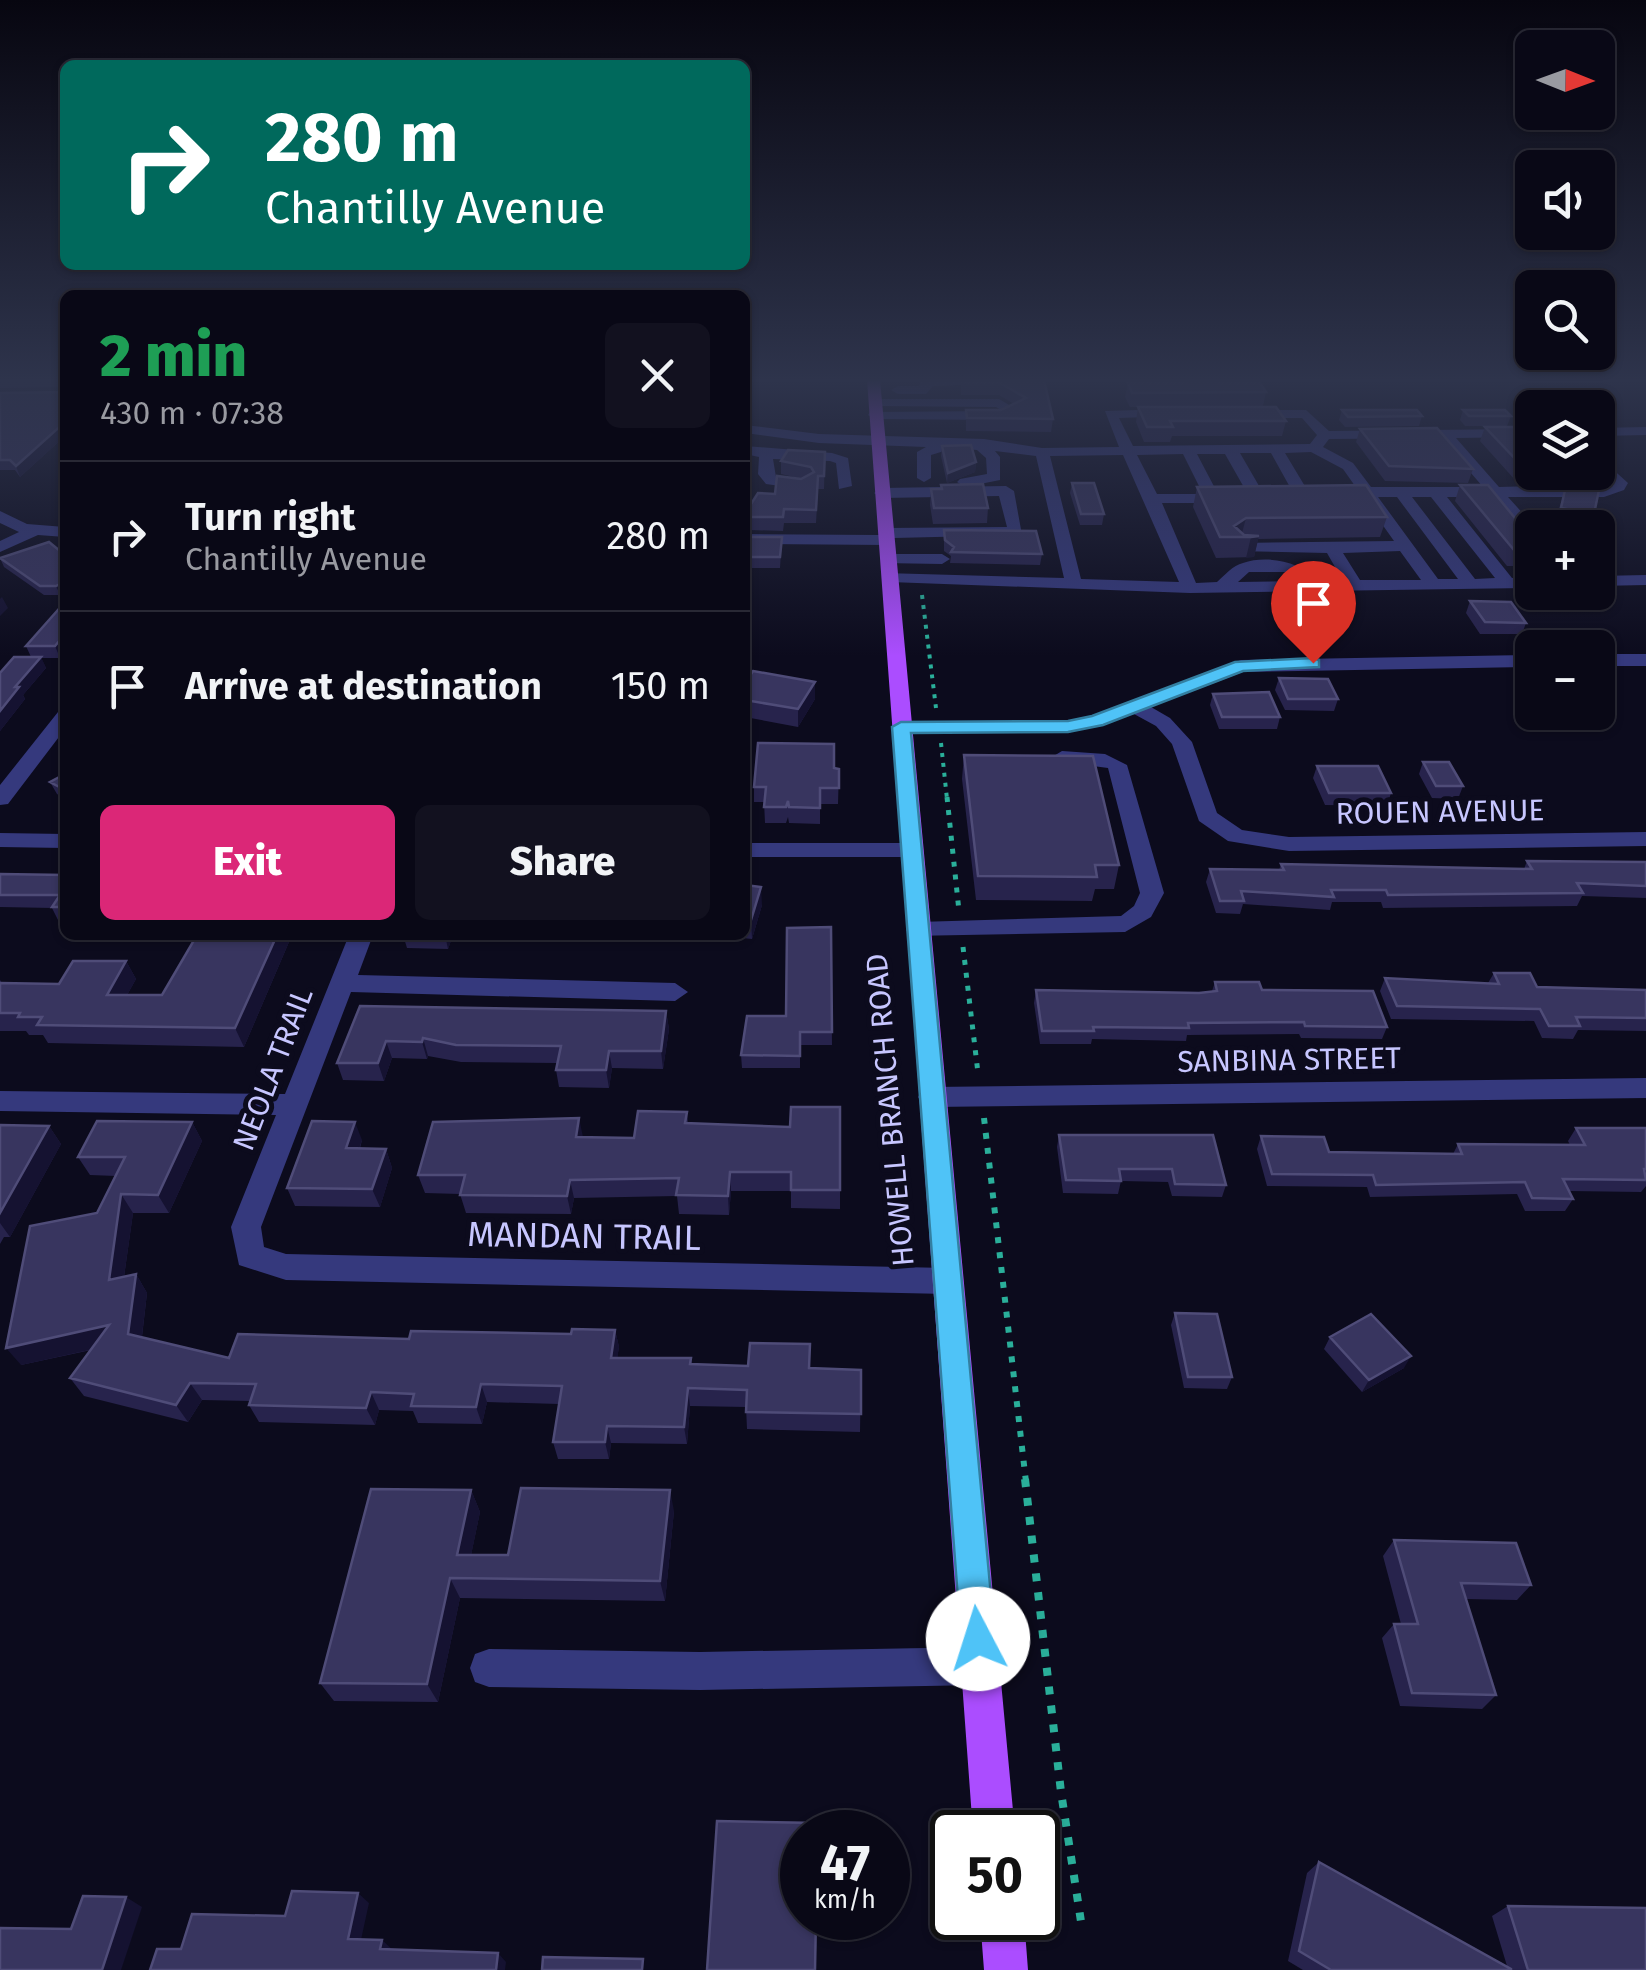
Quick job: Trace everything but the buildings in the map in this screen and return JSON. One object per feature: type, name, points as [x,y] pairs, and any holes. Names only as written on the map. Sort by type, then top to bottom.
[{"type":"main road","name":"HOWELL BRANCH ROAD","points":[[880,472],[992,1810]]},
{"type":"street","points":[[765,472],[780,484],[802,484]]},
{"type":"street","points":[[843,472],[844,486]]},
{"type":"street","points":[[920,505],[922,472]]},
{"type":"street","points":[[888,552],[920,505],[951,481],[994,477],[994,472]]},
{"type":"street","points":[[1047,472],[1074,584]]},
{"type":"street","points":[[1141,472],[1190,588]]},
{"type":"street","points":[[1199,472],[1213,498]]},
{"type":"street","points":[[1258,472],[1289,498]]},
{"type":"street","points":[[1282,472],[1289,498]]},
{"type":"street","points":[[1351,472],[1364,496],[1433,585]]},
{"type":"street","points":[[1478,472],[1515,514]]},
{"type":"street","points":[[824,484],[881,485],[920,505],[1016,532],[1006,490],[920,505]]},
{"type":"street","points":[[1364,496],[1401,492],[1610,490]]},
{"type":"street","points":[[1401,492],[1470,584]]},
{"type":"street","points":[[1435,492],[1507,583]]},
{"type":"street","points":[[1152,498],[1289,498]]},
{"type":"street","points":[[0,516],[12,526],[60,532]]},
{"type":"street","points":[[0,548],[34,531]]},
{"type":"street","points":[[750,539],[942,559]]},
{"type":"street","points":[[1242,548],[1404,546]]},
{"type":"street","points":[[1332,548],[1355,586]]},
{"type":"street","points":[[888,552],[1074,584],[1313,588],[1515,583]]},
{"type":"street","points":[[1615,581],[1646,580]]},
{"type":"street","points":[[1615,660],[1646,660]]},
{"type":"street","points":[[901,727],[1068,727],[1241,666],[1515,661]]},
{"type":"street","name":"ROUEN AVENUE","points":[[1134,706],[1163,722],[1182,742],[1208,816],[1236,836],[1289,844],[1646,839]]},
{"type":"street","points":[[0,800],[60,722]]},
{"type":"street","points":[[918,930],[1124,924],[1150,904],[1152,893],[1117,765],[1083,756],[1044,758]]},
{"type":"street","points":[[0,840],[60,841]]},
{"type":"street","points":[[750,850],[911,850]]},
{"type":"street","name":"NEOLA TRAIL","points":[[246,1227],[359,940]]},
{"type":"street","points":[[342,984],[674,992]]},
{"type":"street","name":"SANBINA STREET","points":[[932,1097],[1646,1088]]},
{"type":"street","points":[[0,1101],[295,1105]]},
{"type":"street","name":"MANDAN TRAIL","points":[[246,1227],[250,1256],[286,1267],[948,1282]]},
{"type":"street","points":[[489,1668],[686,1671],[980,1666]]},
{"type":"path","points":[[922,588],[936,711]]},
{"type":"path","points":[[939,737],[978,1073]]},
{"type":"path","points":[[984,1118],[1061,1792],[1082,1928]]},
{"type":"route","points":[[978,1639],[901,727],[1068,727],[1097,721],[1241,666],[1313,663]]}]
